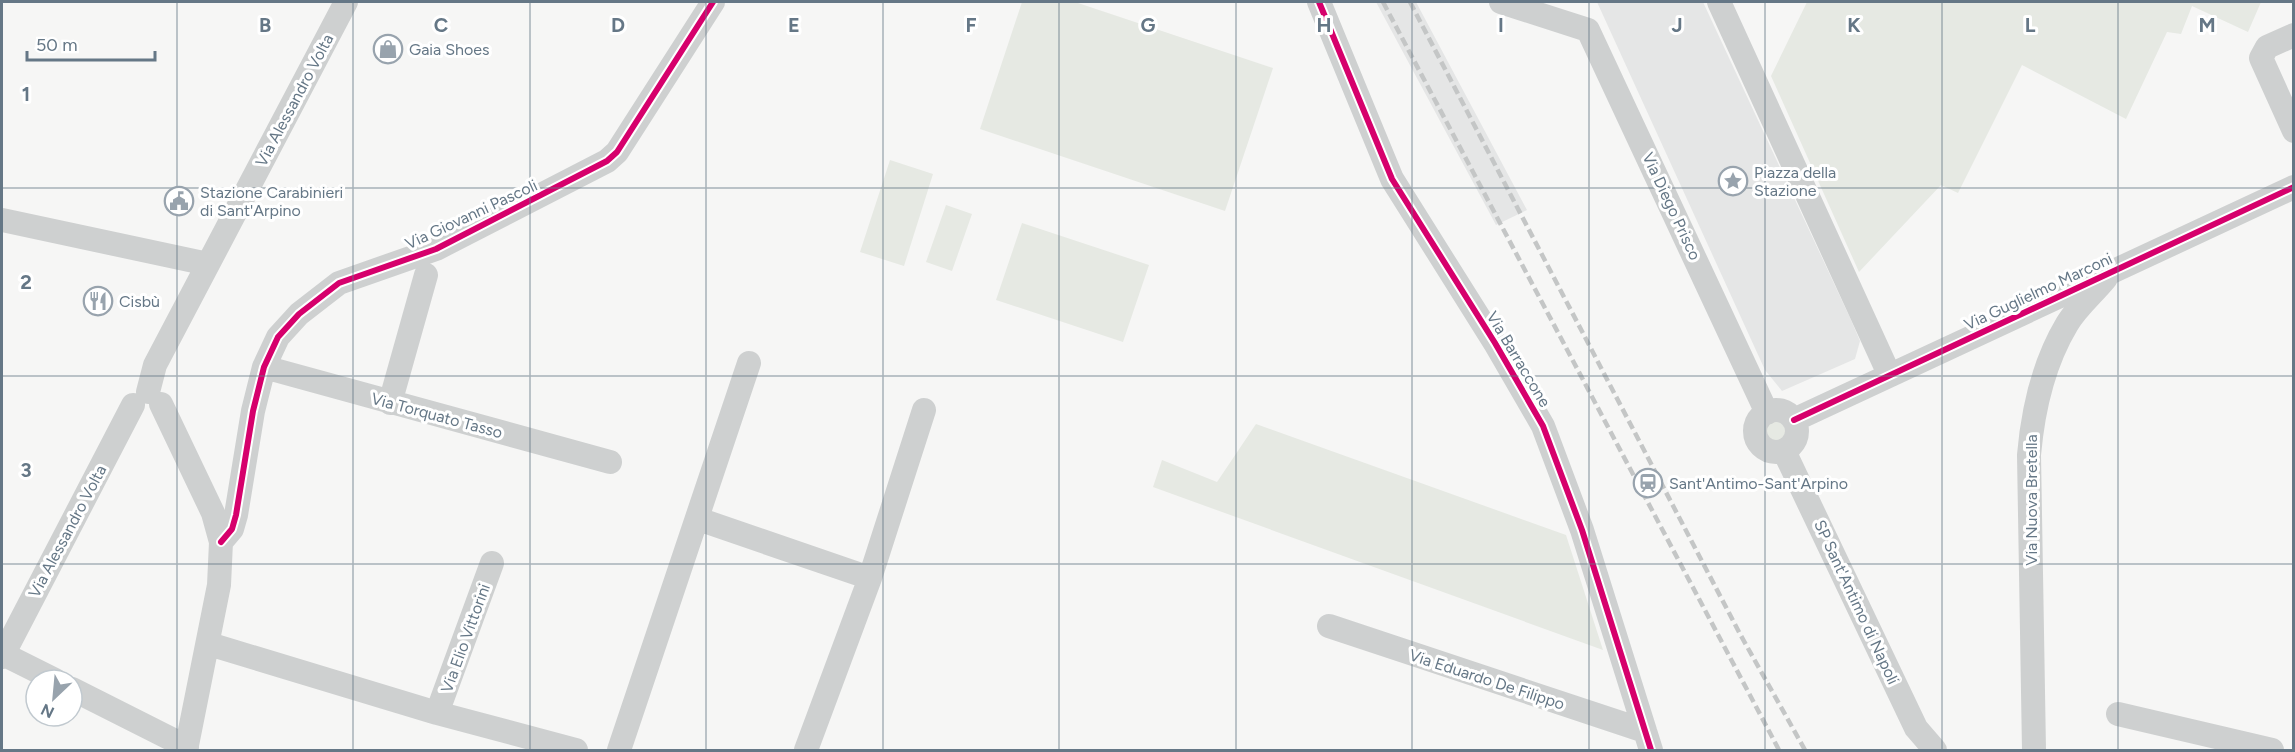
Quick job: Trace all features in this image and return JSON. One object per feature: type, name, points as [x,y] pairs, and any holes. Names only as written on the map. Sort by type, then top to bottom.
[{"type":"street","name":"Via Alessandro Volta","points":[[2,655],[148,405],[155,365],[346,2]]},
{"type":"street","name":"Via Giovanni Pascoli","points":[[221,542],[232,529],[236,515],[253,411],[264,367],[278,337],[319,296],[339,283],[436,249],[607,161],[623,143],[713,2]]},
{"type":"street","name":"Via Barraccone","points":[[1318,2],[1392,178],[1544,426],[1582,530],[1648,741]]},
{"type":"street","name":"Via Diego Prisco","points":[[1501,2],[1562,11],[1588,30],[1767,412]]},
{"type":"street","points":[[1719,2],[1889,374]]},
{"type":"street","points":[[2294,35],[2267,47],[2261,58],[2294,131]]},
{"type":"street","name":"Via Guglielmo Marconi","points":[[1794,420],[2294,187]]},
{"type":"street","points":[[2,220],[208,264]]},
{"type":"street","name":"Via Nuova Bretella","points":[[2034,750],[2030,455],[2032,422],[2046,371],[2068,323],[2112,272]]},
{"type":"street","points":[[390,403],[426,274]]},
{"type":"street","points":[[619,750],[749,363]]},
{"type":"street","name":"Via Torquato Tasso","points":[[264,367],[610,462]]},
{"type":"street","points":[[84,695],[187,749],[219,585],[221,542],[213,513],[173,432],[148,405]]},
{"type":"street","points":[[806,750],[870,578],[924,410]]},
{"type":"street","points":[[1767,412],[1785,412],[1794,420],[1797,438],[1784,451],[1767,450],[1756,437],[1756,426],[1767,412]]},
{"type":"street","name":"SP Sant'Antimo di Napoli","points":[[1784,451],[1916,728],[1935,750]]},
{"type":"street","points":[[698,519],[870,578]]},
{"type":"street","name":"Via Elio Vittorini","points":[[437,713],[492,563]]},
{"type":"street","name":"Via Eduardo De Filippo","points":[[1329,626],[1648,741]]},
{"type":"street","points":[[209,644],[437,713],[576,750]]},
{"type":"street","points":[[2,655],[30,668]]},
{"type":"street","points":[[2118,714],[2272,750]]},
{"type":"shaded area","points":[[1022,2],[1075,2],[1273,68],[1225,211],[980,129]]},
{"type":"shaded area","points":[[1376,2],[1416,2],[1527,210],[1496,225]]},
{"type":"shaded area","name":"Piazza della Stazione","points":[[1597,2],[1703,2],[1860,341],[1855,359],[1782,391],[1765,370]]},
{"type":"shaded area","points":[[1807,2],[2261,2],[2248,32],[2192,6],[2181,34],[2167,32],[2126,119],[2022,65],[1958,193],[1941,185],[1859,272],[1771,76]]},
{"type":"shaded area","points":[[890,160],[933,174],[904,266],[860,252]]},
{"type":"shaded area","points":[[946,205],[972,214],[952,271],[926,262]]},
{"type":"shaded area","points":[[1022,223],[1149,265],[1123,342],[996,300]]},
{"type":"shaded area","points":[[1776,419],[1781,420],[1787,426],[1787,436],[1781,442],[1776,443],[1771,442],[1765,436],[1764,431],[1765,426],[1771,420]]},
{"type":"shaded area","points":[[1256,424],[1566,535],[1603,650],[1153,487],[1162,460],[1217,482]]},
{"type":"railway","points":[[1383,2],[1779,750]]},
{"type":"railway","points":[[1410,2],[1740,634],[1805,750]]},
{"type":"cycle path","points":[[221,542],[232,529],[236,515],[253,411],[264,367],[278,337],[299,314],[339,283],[436,249],[607,161],[617,152],[713,2]]},
{"type":"cycle path","points":[[1319,2],[1392,179],[1495,343],[1543,426],[1582,530],[1651,750]]},
{"type":"cycle path","points":[[1794,420],[2294,187]]},
{"type":"place","name":"Gaia Shoes","points":[[388,49]]},
{"type":"place","name":"Piazza della Stazione","points":[[1733,181]]},
{"type":"place","name":"Stazione Carabinieri di Sant'Arpino","points":[[179,201]]},
{"type":"place","name":"Cisbù","points":[[98,301]]},
{"type":"place","name":"Sant'Antimo-Sant'Arpino","points":[[1648,483]]}]
